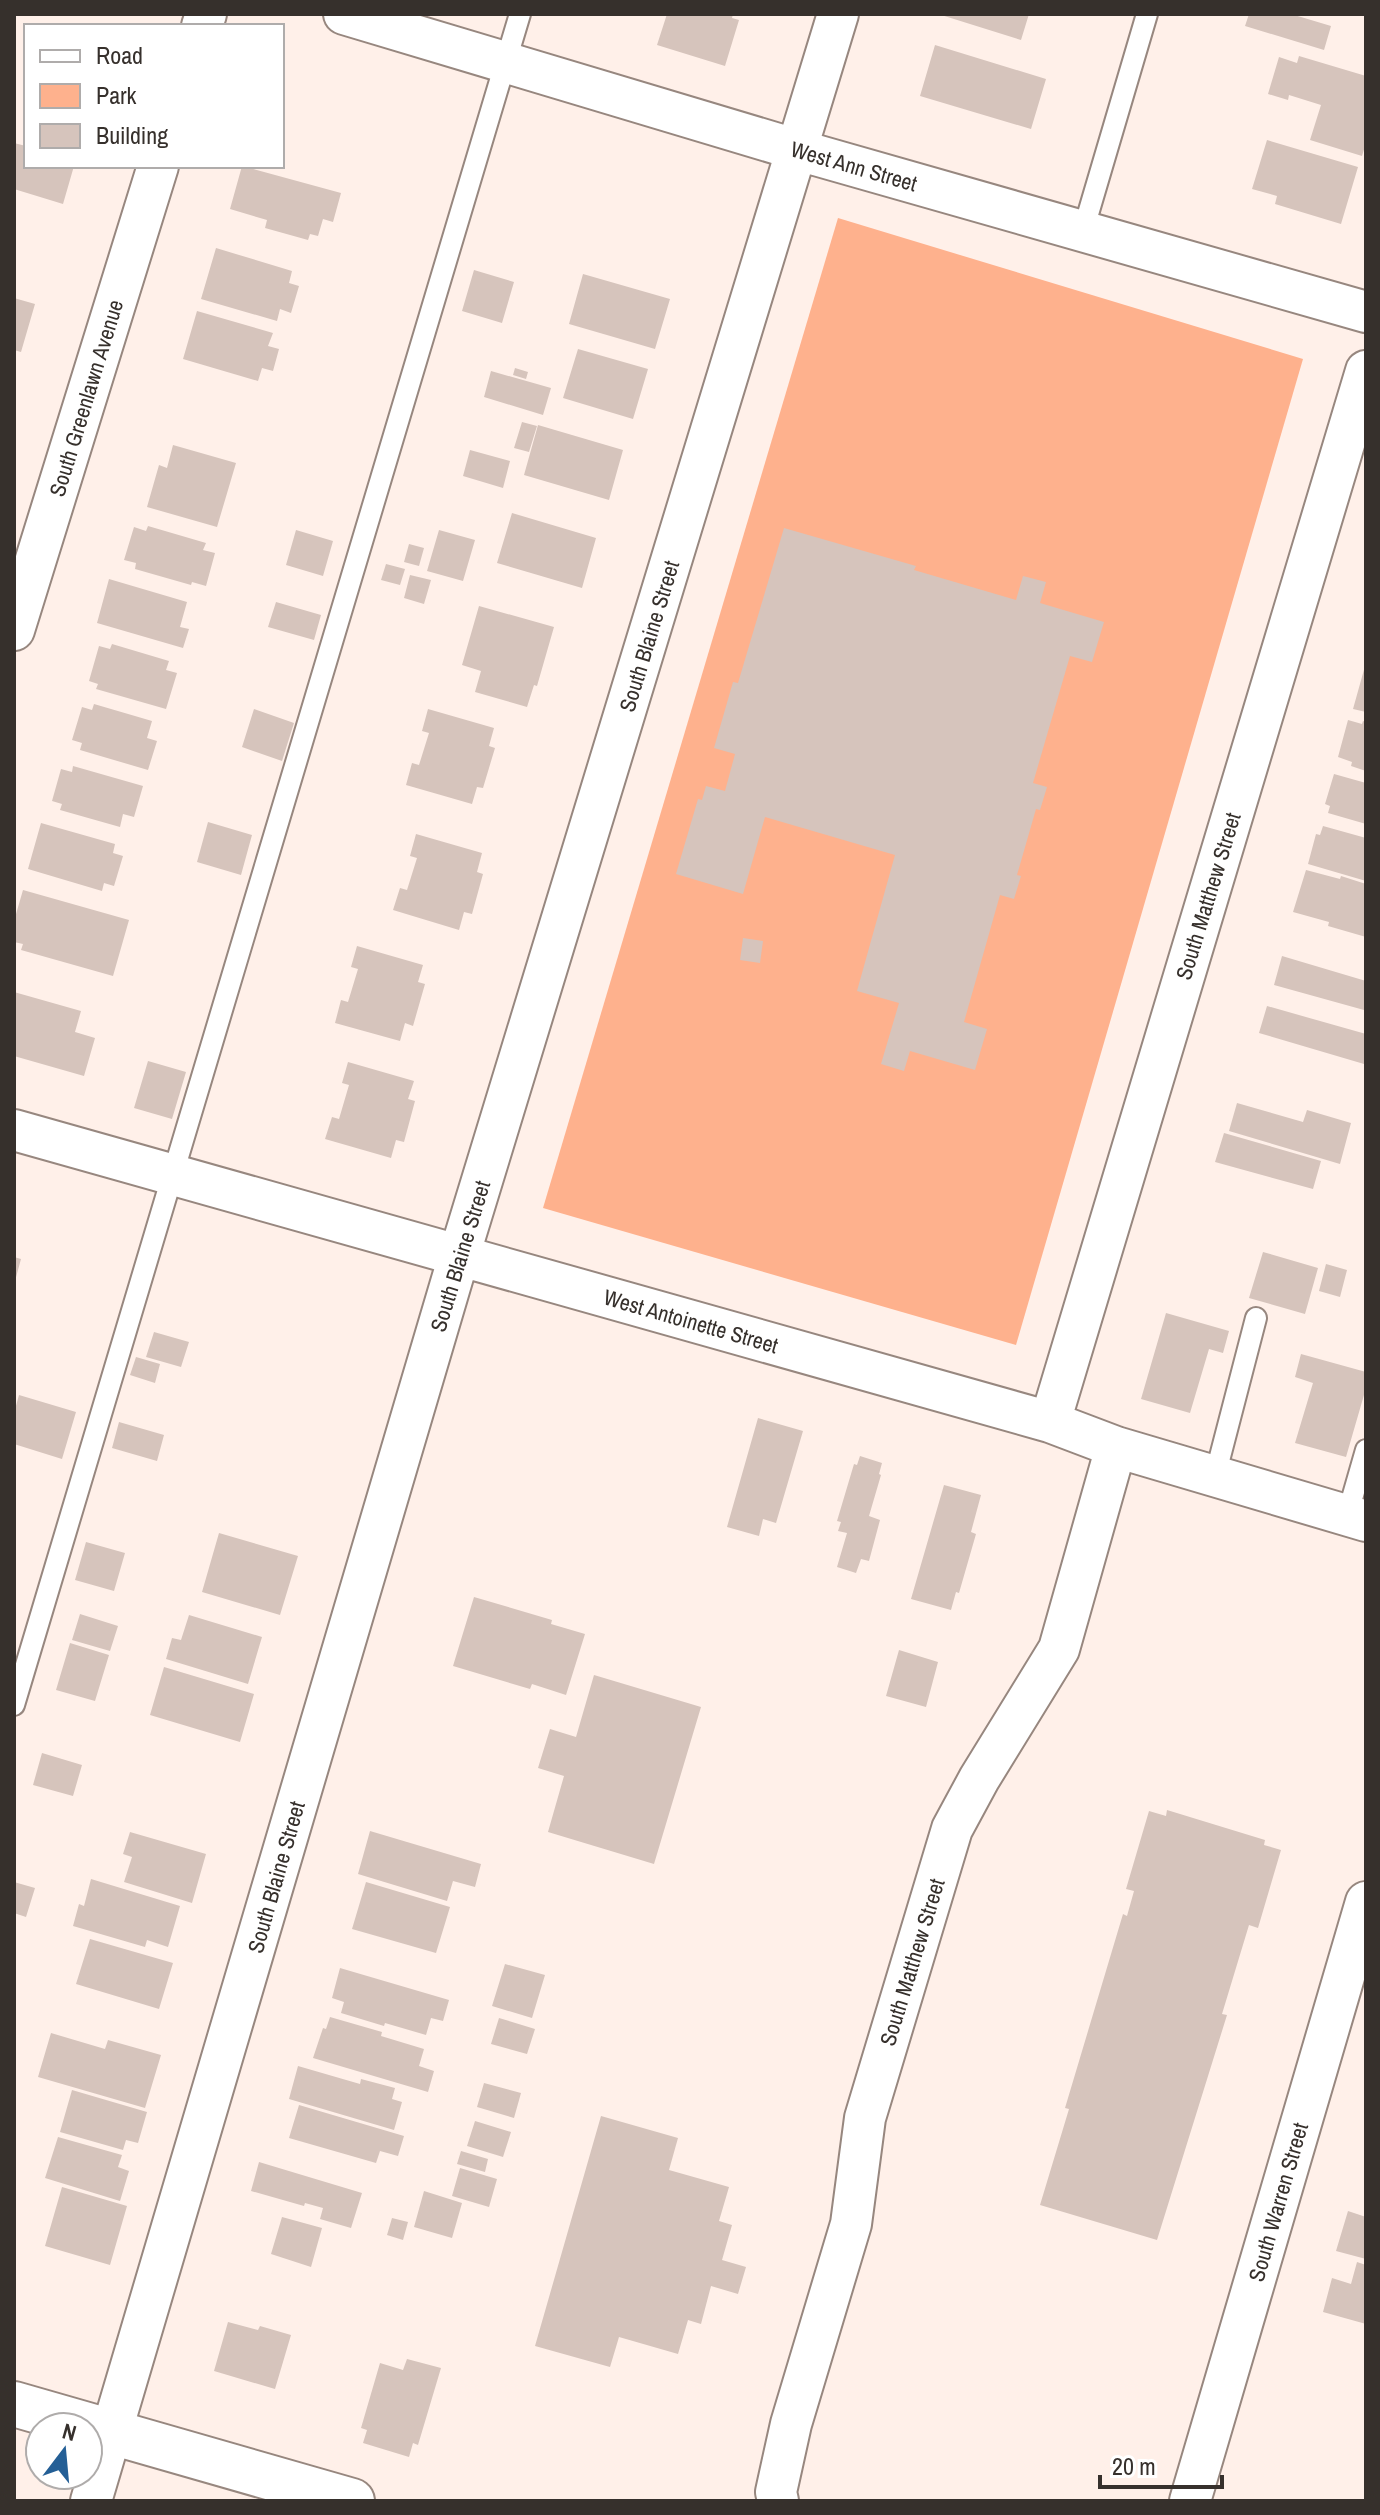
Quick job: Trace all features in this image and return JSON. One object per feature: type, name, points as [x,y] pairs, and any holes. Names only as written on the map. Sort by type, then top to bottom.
[{"type":"main road","points":[[14,2404],[352,2501]]},
{"type":"street","name":"West Ann Street","points":[[344,14],[798,150],[1366,312]]},
{"type":"street","name":"South Blaine Street","points":[[91,2501],[459,1256],[838,14]]},
{"type":"street","name":"South Greenlawn Avenue","points":[[14,630],[157,168]]},
{"type":"street","name":"South Matthew Street","points":[[1050,1422],[1366,371]]},
{"type":"street","name":"West Antoinette Street","points":[[14,1130],[1050,1422],[1116,1447],[1357,1519]]},
{"type":"street","name":"South Matthew Street","points":[[778,2501],[776,2492],[791,2424],[851,2224],[865,2118],[952,1829],[1059,1649],[1116,1447]]},
{"type":"street","name":"South Warren Street","points":[[1190,2501],[1366,1902]]},
{"type":"lane","points":[[14,1705],[520,14]]},
{"type":"lane","points":[[1083,231],[1147,14]]},
{"type":"lane","points":[[1215,1476],[1256,1318]]},
{"type":"lane","points":[[1357,1519],[1366,1450]]},
{"type":"green space","points":[[838,218],[1303,359],[1016,1345],[543,1208]]},
{"type":"building","points":[[667,14],[733,14],[732,18],[739,20],[725,66],[657,45]]},
{"type":"building","points":[[938,14],[1029,14],[1021,40]]},
{"type":"building","points":[[1249,14],[1291,14],[1331,26],[1324,50],[1245,26]]},
{"type":"building","points":[[935,45],[1046,79],[1031,129],[920,96]]},
{"type":"building","points":[[1299,56],[1366,76],[1366,143],[1362,156],[1310,140],[1321,105],[1289,95],[1288,100],[1268,94],[1279,57],[1297,63]]},
{"type":"building","points":[[1267,140],[1358,167],[1341,224],[1275,204],[1277,196],[1252,189]]},
{"type":"building","points":[[14,143],[24,146],[24,168],[73,168],[63,204],[14,189]]},
{"type":"building","points":[[241,168],[341,193],[333,222],[323,219],[318,236],[310,234],[308,240],[265,228],[267,220],[230,209]]},
{"type":"building","points":[[216,248],[292,271],[289,283],[299,286],[291,313],[280,309],[277,321],[201,299]]},
{"type":"building","points":[[474,270],[514,282],[502,323],[462,311]]},
{"type":"building","points":[[583,274],[670,299],[655,349],[569,324]]},
{"type":"building","points":[[14,298],[35,304],[21,352],[14,350]]},
{"type":"building","points":[[197,311],[273,333],[268,346],[279,349],[273,371],[262,368],[258,381],[183,359]]},
{"type":"building","points":[[578,349],[648,369],[633,419],[563,398]]},
{"type":"building","points":[[515,368],[528,372],[526,379],[513,375]]},
{"type":"building","points":[[491,371],[551,388],[543,415],[484,397]]},
{"type":"building","points":[[522,422],[537,426],[529,452],[514,448]]},
{"type":"building","points":[[538,425],[623,450],[609,500],[524,475]]},
{"type":"building","points":[[173,445],[236,463],[217,527],[147,507],[159,465],[167,468]]},
{"type":"building","points":[[470,450],[510,461],[503,488],[463,476]]},
{"type":"building","points":[[512,513],[596,538],[582,588],[497,563]]},
{"type":"building","points":[[148,526],[206,543],[203,550],[215,553],[206,586],[192,582],[191,585],[135,569],[136,563],[124,560],[134,527],[146,531]]},
{"type":"building","points":[[784,528],[916,566],[914,570],[1016,600],[1023,576],[1046,582],[1040,603],[1104,622],[1092,662],[1070,656],[1033,783],[1047,787],[1040,810],[1036,809],[1017,875],[1021,876],[1014,899],[1000,895],[964,1022],[987,1029],[975,1070],[910,1051],[904,1071],[881,1064],[899,1003],[857,991],[895,855],[765,817],[743,894],[676,874],[698,799],[702,800],[706,786],[725,791],[735,754],[714,748],[733,682],[738,683]]},
{"type":"building","points":[[296,530],[333,541],[323,576],[286,565]]},
{"type":"building","points":[[439,530],[475,540],[463,581],[427,571]]},
{"type":"building","points":[[409,544],[424,548],[419,566],[404,562]]},
{"type":"building","points":[[386,564],[405,569],[400,585],[381,580]]},
{"type":"building","points":[[410,575],[431,580],[424,604],[404,598]]},
{"type":"building","points":[[109,579],[187,602],[180,627],[189,629],[183,648],[97,623]]},
{"type":"building","points":[[276,602],[321,615],[314,640],[268,627]]},
{"type":"building","points":[[479,606],[554,627],[537,686],[534,685],[527,707],[475,692],[481,671],[462,665]]},
{"type":"building","points":[[112,644],[169,661],[166,670],[177,673],[166,709],[96,689],[98,684],[89,681],[99,646],[110,649]]},
{"type":"building","points":[[1366,666],[1366,712],[1353,709]]},
{"type":"building","points":[[94,704],[152,721],[147,738],[157,741],[148,770],[80,750],[82,743],[72,740],[82,707],[92,710]]},
{"type":"building","points":[[254,709],[294,723],[282,761],[242,747]]},
{"type":"building","points":[[428,709],[494,728],[489,746],[495,748],[483,788],[477,787],[472,804],[406,785],[412,763],[419,765],[429,733],[422,731]]},
{"type":"building","points":[[1348,720],[1362,724],[1366,722],[1366,771],[1338,757]]},
{"type":"building","points":[[73,766],[143,786],[134,817],[123,814],[120,827],[60,810],[62,804],[52,801],[61,769],[72,772]]},
{"type":"building","points":[[1334,774],[1366,783],[1366,824],[1328,813],[1330,806],[1325,804]]},
{"type":"building","points":[[208,822],[252,835],[241,875],[197,862]]},
{"type":"building","points":[[41,823],[115,844],[113,853],[123,856],[114,886],[104,883],[102,891],[28,869]]},
{"type":"building","points":[[1323,826],[1366,838],[1366,881],[1308,864],[1316,834],[1320,835]]},
{"type":"building","points":[[416,834],[482,853],[477,872],[483,874],[472,914],[464,912],[459,930],[393,910],[400,888],[407,890],[417,858],[410,856]]},
{"type":"building","points":[[1306,870],[1366,884],[1366,937],[1293,912]]},
{"type":"building","points":[[23,890],[129,920],[113,976],[21,950],[23,944],[14,942],[14,921]]},
{"type":"building","points":[[743,938],[763,941],[760,963],[740,960]]},
{"type":"building","points":[[357,946],[423,965],[418,982],[425,984],[413,1026],[405,1023],[400,1041],[335,1023],[341,1000],[348,1002],[358,969],[351,967]]},
{"type":"building","points":[[1282,956],[1366,981],[1364,1010],[1274,985]]},
{"type":"building","points":[[14,992],[81,1011],[75,1032],[95,1038],[84,1076],[14,1056]]},
{"type":"building","points":[[1267,1006],[1366,1034],[1364,1064],[1259,1033]]},
{"type":"building","points":[[148,1061],[186,1072],[172,1119],[134,1108]]},
{"type":"building","points":[[348,1062],[414,1081],[408,1099],[415,1101],[404,1142],[396,1140],[391,1158],[325,1139],[332,1117],[339,1119],[349,1085],[342,1083]]},
{"type":"building","points":[[1237,1103],[1303,1122],[1307,1110],[1351,1123],[1340,1164],[1229,1131]]},
{"type":"building","points":[[1224,1133],[1321,1161],[1313,1189],[1215,1162]]},
{"type":"building","points":[[1263,1252],[1318,1268],[1305,1314],[1249,1298]]},
{"type":"building","points":[[14,1257],[21,1259],[15,1281],[14,1281]]},
{"type":"building","points":[[1326,1264],[1347,1270],[1340,1297],[1319,1291]]},
{"type":"building","points":[[1166,1313],[1229,1331],[1223,1353],[1209,1349],[1190,1413],[1141,1399]]},
{"type":"building","points":[[154,1332],[189,1342],[181,1367],[146,1357]]},
{"type":"building","points":[[1301,1354],[1366,1372],[1366,1388],[1346,1457],[1295,1443],[1313,1383],[1295,1377]]},
{"type":"building","points":[[136,1357],[160,1364],[155,1383],[130,1375]]},
{"type":"building","points":[[19,1395],[76,1412],[62,1459],[14,1444],[14,1413]]},
{"type":"building","points":[[758,1418],[803,1431],[776,1523],[763,1519],[759,1536],[727,1527]]},
{"type":"building","points":[[119,1422],[164,1435],[157,1461],[112,1448]]},
{"type":"building","points":[[860,1456],[882,1463],[869,1516],[880,1520],[869,1561],[861,1559],[856,1573],[837,1567],[847,1533],[838,1531],[841,1522],[837,1521],[854,1464],[857,1465]]},
{"type":"building","points":[[944,1485],[981,1495],[971,1532],[976,1534],[951,1610],[911,1599]]},
{"type":"building","points":[[219,1533],[298,1556],[280,1615],[202,1592]]},
{"type":"building","points":[[86,1542],[125,1553],[114,1591],[75,1580]]},
{"type":"building","points":[[474,1597],[552,1620],[551,1624],[585,1634],[566,1695],[532,1684],[530,1689],[453,1666]]},
{"type":"building","points":[[80,1614],[118,1626],[110,1651],[72,1640]]},
{"type":"building","points":[[189,1615],[262,1637],[248,1684],[166,1659],[172,1638],[181,1640]]},
{"type":"building","points":[[70,1643],[109,1655],[95,1701],[56,1690]]},
{"type":"building","points":[[899,1650],[938,1662],[926,1707],[886,1696]]},
{"type":"building","points":[[164,1667],[254,1694],[240,1742],[150,1715]]},
{"type":"building","points":[[594,1675],[701,1707],[654,1864],[548,1832],[564,1776],[538,1768],[550,1729],[576,1737]]},
{"type":"building","points":[[42,1753],[82,1765],[73,1796],[33,1785]]},
{"type":"building","points":[[1167,1810],[1265,1840],[1264,1845],[1281,1850],[1258,1928],[1249,1925],[1222,2014],[1227,2015],[1157,2240],[1040,2205],[1069,2109],[1065,2108],[1123,1914],[1127,1916],[1134,1891],[1126,1889],[1149,1811],[1166,1816]]},
{"type":"building","points":[[370,1831],[481,1864],[475,1887],[453,1881],[447,1901],[358,1874]]},
{"type":"building","points":[[130,1832],[206,1854],[192,1903],[124,1882],[132,1857],[123,1854]]},
{"type":"building","points":[[91,1879],[180,1906],[168,1947],[147,1940],[145,1947],[73,1926],[79,1904],[84,1906]]},
{"type":"building","points":[[14,1882],[35,1888],[26,1917],[14,1913]]},
{"type":"building","points":[[366,1882],[450,1907],[436,1953],[352,1929]]},
{"type":"building","points":[[90,1939],[173,1963],[159,2009],[76,1984]]},
{"type":"building","points":[[505,1964],[545,1975],[532,2018],[492,2006]]},
{"type":"building","points":[[340,1968],[449,2000],[443,2021],[431,2018],[426,2035],[341,2013],[344,2002],[332,1998]]},
{"type":"building","points":[[330,2017],[382,2032],[381,2036],[424,2049],[419,2066],[434,2071],[428,2092],[313,2058]]},
{"type":"building","points":[[499,2018],[535,2029],[527,2054],[491,2044]]},
{"type":"building","points":[[51,2033],[105,2049],[108,2040],[161,2055],[145,2108],[38,2077]]},
{"type":"building","points":[[298,2066],[360,2084],[361,2079],[395,2088],[392,2099],[402,2102],[394,2130],[289,2099]]},
{"type":"building","points":[[484,2083],[521,2093],[514,2118],[477,2107]]},
{"type":"building","points":[[72,2090],[147,2112],[138,2143],[126,2140],[123,2150],[60,2132]]},
{"type":"building","points":[[299,2105],[404,2136],[398,2156],[380,2151],[376,2163],[289,2138]]},
{"type":"building","points":[[601,2116],[678,2138],[669,2170],[729,2187],[719,2221],[732,2225],[722,2260],[746,2267],[738,2294],[711,2286],[701,2324],[688,2320],[678,2354],[619,2337],[610,2367],[535,2346]]},
{"type":"building","points":[[475,2121],[511,2132],[503,2157],[467,2146]]},
{"type":"building","points":[[58,2137],[122,2155],[118,2167],[129,2171],[120,2201],[45,2178]]},
{"type":"building","points":[[461,2151],[488,2159],[485,2172],[457,2164]]},
{"type":"building","points":[[259,2162],[362,2193],[351,2228],[320,2219],[323,2208],[305,2203],[304,2206],[251,2191]]},
{"type":"building","points":[[460,2168],[497,2179],[489,2207],[452,2196]]},
{"type":"building","points":[[62,2187],[127,2206],[110,2265],[45,2246]]},
{"type":"building","points":[[424,2191],[462,2203],[452,2238],[414,2227]]},
{"type":"building","points":[[1348,2211],[1366,2217],[1366,2259],[1336,2251]]},
{"type":"building","points":[[282,2217],[322,2228],[311,2267],[271,2254]]},
{"type":"building","points":[[392,2218],[408,2222],[403,2240],[387,2235]]},
{"type":"building","points":[[1357,2262],[1366,2265],[1366,2324],[1323,2312],[1332,2278],[1351,2284]]},
{"type":"building","points":[[228,2322],[258,2330],[260,2326],[291,2335],[275,2389],[214,2371]]},
{"type":"building","points":[[407,2359],[441,2368],[418,2445],[413,2443],[409,2457],[363,2443],[367,2430],[361,2428],[380,2363],[403,2370]]}]
